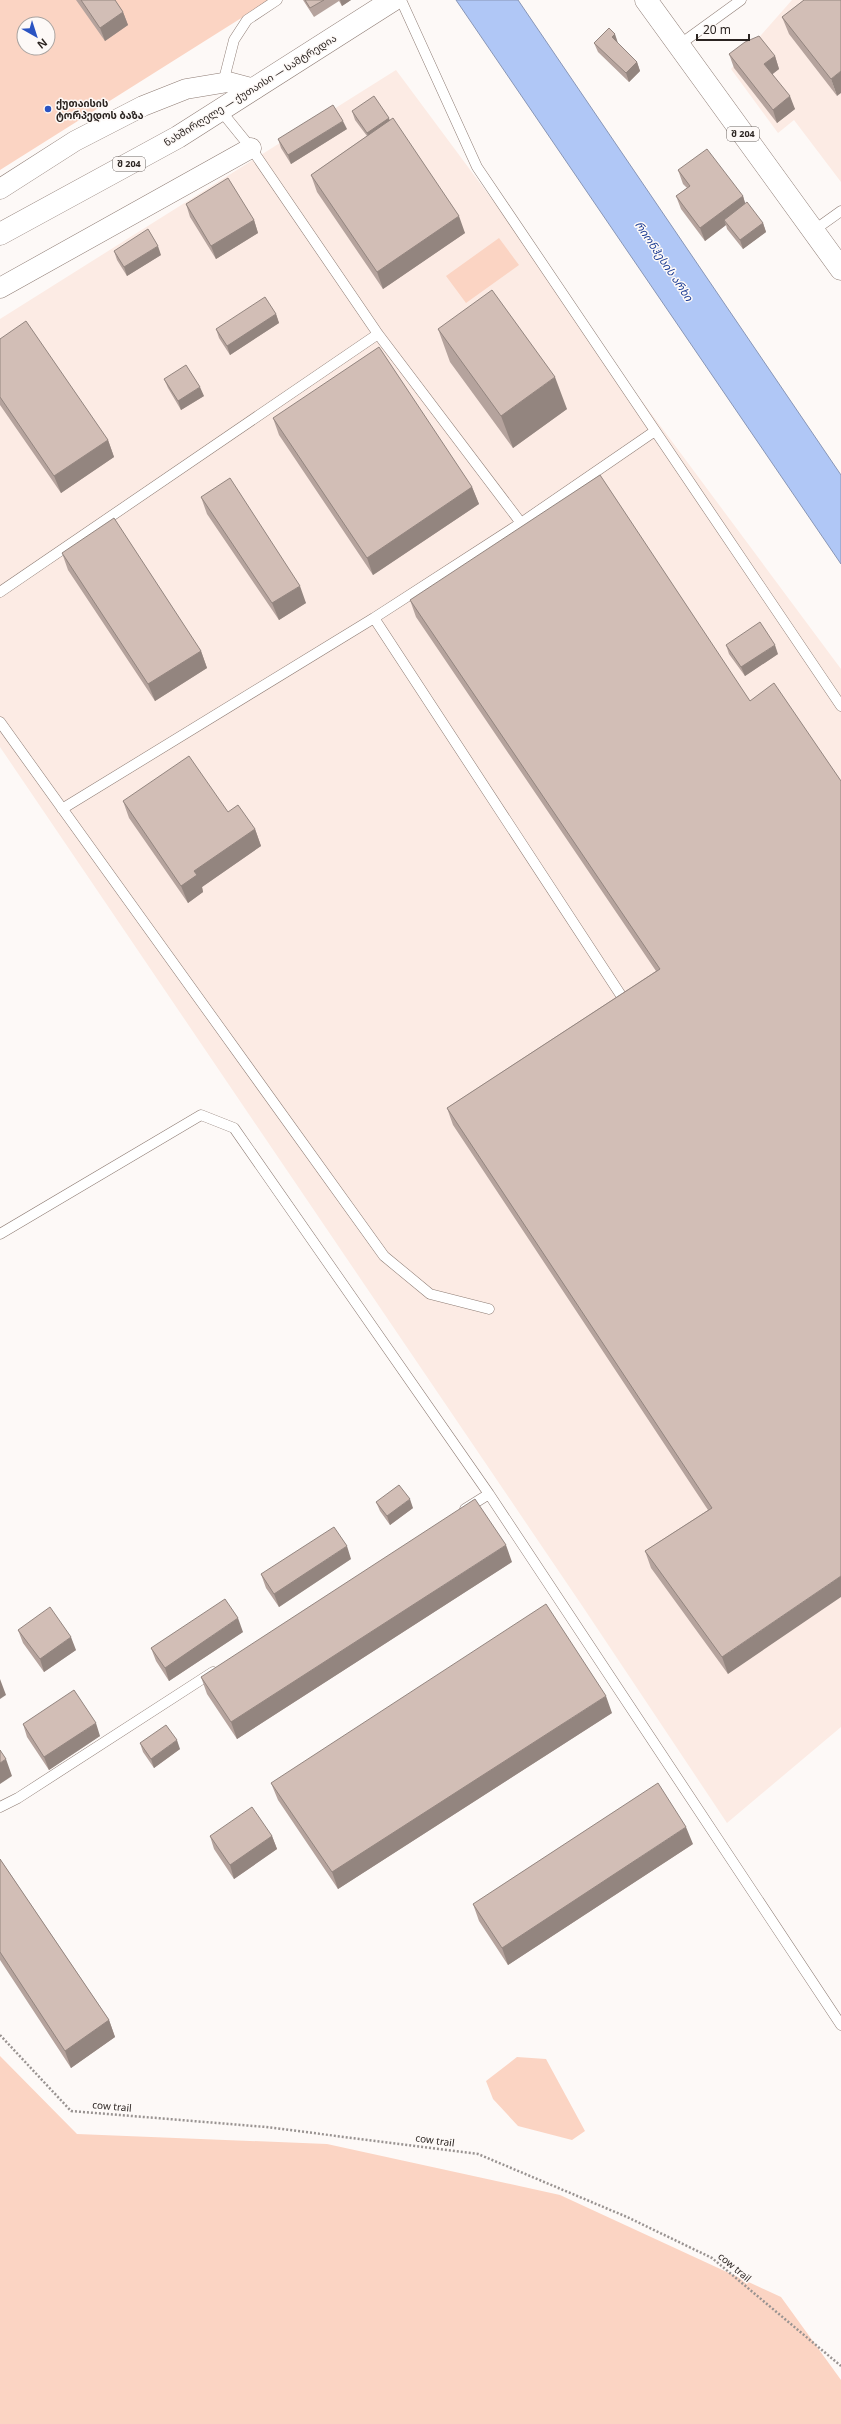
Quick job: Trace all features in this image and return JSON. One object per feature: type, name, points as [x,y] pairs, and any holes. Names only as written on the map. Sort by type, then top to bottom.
[{"type":"main road","name":"ნახშირღელე — ქუთაისი — სამტრედია","points":[[0,234],[178,137],[222,111],[393,0]]},
{"type":"main road","name":"შ 204","points":[[646,0],[841,269]]},
{"type":"street","points":[[0,189],[76,141],[143,106],[186,89],[223,82],[255,89]]},
{"type":"street","points":[[0,288],[251,148]]},
{"type":"lane","points":[[223,82],[234,40],[247,20],[277,0]]},
{"type":"lane","points":[[400,0],[477,167],[841,706]]},
{"type":"lane","points":[[680,45],[741,0]]},
{"type":"lane","points":[[222,111],[251,148],[378,334],[521,523]]},
{"type":"lane","points":[[813,231],[841,211]]},
{"type":"lane","points":[[0,592],[378,334]]},
{"type":"lane","points":[[62,809],[374,618],[521,523],[655,431]]},
{"type":"lane","points":[[374,618],[626,1003]]},
{"type":"lane","points":[[0,722],[384,1256],[430,1294],[489,1309]]},
{"type":"lane","points":[[0,1234],[201,1115],[234,1128],[489,1494],[841,2025]]},
{"type":"lane","points":[[456,1515],[489,1494]]},
{"type":"lane","points":[[0,1807],[18,1798],[224,1665]]},
{"type":"path","name":"cow trail","points":[[0,2035],[71,2111],[266,2127],[478,2154],[627,2217],[712,2258],[841,2366]]},
{"type":"shaded area","name":"ქუთაისის ტორპედოს ბაზა","points":[[0,0],[270,0],[0,170]]},
{"type":"shaded area","points":[[792,0],[841,0],[841,182],[794,120],[778,133],[731,69]]},
{"type":"shaded area","points":[[396,70],[841,669],[841,1727],[727,1823],[583,1607],[0,747],[0,319]]},
{"type":"shaded area","points":[[499,238],[519,265],[466,303],[446,276]]},
{"type":"shaded area","points":[[0,2056],[77,2134],[327,2144],[560,2195],[781,2297],[841,2380],[841,2424],[0,2424]]},
{"type":"shaded area","points":[[517,2057],[546,2059],[585,2131],[572,2140],[518,2126],[493,2099],[486,2081]]},
{"type":"water","name":"რიონჰესის არხი","points":[[456,0],[518,0],[841,475],[841,564]]},
{"type":"building","points":[[81,0],[115,0],[123,12],[100,28]]},
{"type":"building","points":[[305,0],[324,0],[310,8]]},
{"type":"building","points":[[804,0],[841,0],[841,71],[831,79],[782,17]]},
{"type":"building","points":[[609,28],[615,34],[612,37],[637,62],[626,73],[594,43]]},
{"type":"building","points":[[759,36],[775,56],[764,64],[790,96],[773,110],[729,54],[745,42]]},
{"type":"building","points":[[374,96],[389,118],[367,133],[352,111]]},
{"type":"building","points":[[333,105],[343,121],[288,155],[278,139]]},
{"type":"building","points":[[393,118],[459,216],[377,272],[311,175]]},
{"type":"building","points":[[707,149],[743,196],[700,228],[676,196],[690,186],[678,170]]},
{"type":"building","points":[[228,178],[254,220],[211,246],[186,204]]},
{"type":"building","points":[[747,202],[763,223],[740,240],[724,220]]},
{"type":"building","points":[[148,229],[158,246],[124,267],[114,251]]},
{"type":"building","points":[[492,290],[555,377],[501,416],[438,329]]},
{"type":"building","points":[[265,297],[276,314],[227,346],[216,329]]},
{"type":"building","points":[[26,321],[108,440],[54,476],[0,397],[0,339]]},
{"type":"building","points":[[379,347],[472,487],[367,558],[273,418]]},
{"type":"building","points":[[186,365],[200,387],[178,401],[164,379]]},
{"type":"building","points":[[600,475],[750,701],[774,683],[841,781],[841,1576],[722,1657],[645,1551],[712,1508],[447,1108],[660,969],[410,600]]},
{"type":"building","points":[[230,478],[300,586],[272,603],[201,497]]},
{"type":"building","points":[[114,518],[201,651],[148,684],[62,553]]},
{"type":"building","points":[[760,622],[775,645],[741,667],[726,645]]},
{"type":"building","points":[[189,756],[228,812],[238,805],[255,829],[194,871],[197,875],[181,886],[123,801]]},
{"type":"building","points":[[399,1485],[410,1499],[387,1516],[376,1502]]},
{"type":"building","points":[[475,1499],[506,1545],[231,1722],[201,1677]]},
{"type":"building","points":[[334,1527],[347,1546],[274,1594],[261,1574]]},
{"type":"building","points":[[225,1599],[238,1618],[165,1668],[151,1648]]},
{"type":"building","points":[[546,1604],[606,1696],[332,1872],[271,1783]]},
{"type":"building","points":[[50,1607],[71,1637],[40,1659],[18,1630]]},
{"type":"building","points":[[74,1690],[96,1723],[44,1757],[23,1724]]},
{"type":"building","points":[[166,1725],[177,1740],[151,1759],[140,1743]]},
{"type":"building","points":[[0,1750],[6,1759],[0,1763]]},
{"type":"building","points":[[658,1783],[686,1827],[502,1948],[473,1904]]},
{"type":"building","points":[[252,1807],[272,1836],[230,1865],[210,1836]]},
{"type":"building","points":[[0,1859],[109,2020],[65,2051],[0,1952]]},
{"type":"place","name":"ქუთაისის ტორპედოს ბაზა","points":[[48,109]]}]
